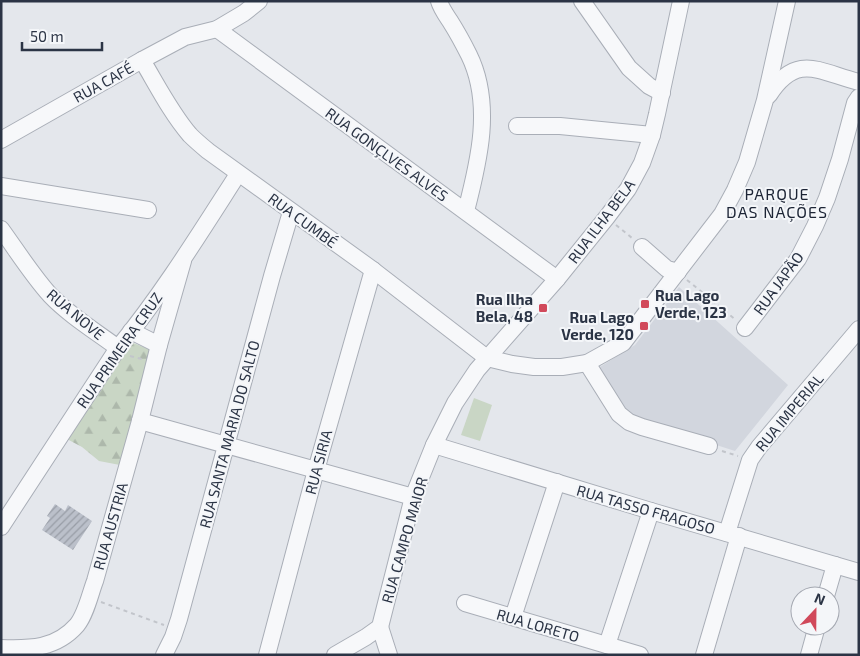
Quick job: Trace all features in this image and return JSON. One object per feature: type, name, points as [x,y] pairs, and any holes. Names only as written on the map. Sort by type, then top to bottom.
[{"type":"street","name":"RUA CAFÉ","points":[[1,140],[185,37],[218,29],[260,1]]},
{"type":"street","points":[[582,1],[629,68],[657,114]]},
{"type":"street","name":"RUA ILHA BELA","points":[[487,358],[556,279],[628,189],[642,163],[652,135],[682,1]]},
{"type":"street","points":[[487,358],[534,368],[562,367],[588,363],[623,343],[722,214],[735,190],[747,162],[765,100],[788,1]]},
{"type":"street","points":[[438,2],[469,56],[478,82],[482,107],[482,130],[478,161],[466,212]]},
{"type":"street","name":"RUA GONÇLVES ALVES","points":[[218,29],[556,279]]},
{"type":"street","name":"RUA CUMBÉ","points":[[142,60],[163,96],[191,136],[208,151],[372,270],[487,358]]},
{"type":"street","points":[[629,68],[649,86],[662,93]]},
{"type":"street","points":[[765,100],[776,84],[786,75],[799,69],[812,68],[859,82]]},
{"type":"street","points":[[837,76],[859,89]]},
{"type":"street","name":"RUA JAPÃO","points":[[745,328],[798,259],[815,226],[827,198],[855,103],[859,97]]},
{"type":"street","points":[[517,126],[560,126],[652,135]]},
{"type":"street","name":"RUA PRIMEIRA CRUZ","points":[[1,527],[118,348],[183,260],[238,174]]},
{"type":"street","points":[[1,186],[148,210]]},
{"type":"street","name":"RUA SANTA MARIA DO SALTO","points":[[164,655],[173,637],[291,212]]},
{"type":"street","name":"RUA NOVE","points":[[1,229],[51,296],[70,313],[118,348]]},
{"type":"street","points":[[642,248],[667,269],[678,272]]},
{"type":"street","name":"RUA AUSTRIA","points":[[1,648],[28,649],[44,646],[66,634],[78,624],[95,582],[183,260]]},
{"type":"street","name":"RUA SIRIA","points":[[267,655],[372,270]]},
{"type":"street","name":"RUA IMPERIAL","points":[[704,655],[750,460],[859,329]]},
{"type":"street","points":[[131,331],[158,351]]},
{"type":"street","name":"RUA CAMPO MAIOR","points":[[380,627],[413,497],[434,445],[455,403],[487,358]]},
{"type":"street","points":[[588,363],[620,414],[629,422],[642,428],[709,446]]},
{"type":"street","points":[[140,421],[413,497]]},
{"type":"street","name":"RUA TASSO FRAGOSO","points":[[434,445],[859,572]]},
{"type":"street","points":[[513,618],[557,482]]},
{"type":"street","points":[[607,645],[652,511]]},
{"type":"street","points":[[829,586],[835,565]]},
{"type":"street","name":"RUA LORETO","points":[[465,603],[640,655]]},
{"type":"street","points":[[335,655],[380,627],[390,655]]},
{"type":"street","points":[[809,655],[814,636]]},
{"type":"street","points":[[366,637],[385,655]]},
{"type":"path","points":[[607,217],[642,248]]},
{"type":"path","points":[[678,272],[745,328]]},
{"type":"path","points":[[118,348],[130,356],[147,360],[158,351]]},
{"type":"path","points":[[709,446],[750,460]]},
{"type":"path","points":[[89,598],[175,629]]},
{"type":"shaded area","points":[[679,287],[788,385],[735,451],[620,414],[595,370],[635,345]]},
{"type":"green space","points":[[128,341],[154,351],[120,465],[99,461],[82,447],[65,438]]},
{"type":"green space","points":[[474,398],[492,405],[480,441],[461,435]]},
{"type":"building","points":[[55,504],[65,511],[68,505],[92,521],[73,550],[42,530],[50,518],[47,516]]},
{"type":"place","name":"Rua Lago Verde, 123","points":[[645,304]]},
{"type":"place","name":"Rua Ilha Bela, 48","points":[[543,308]]},
{"type":"place","name":"Rua Lago Verde, 120","points":[[644,326]]},
{"type":"district","name":"PARQUE DAS NAÇÕES","points":[[777,202]]}]
